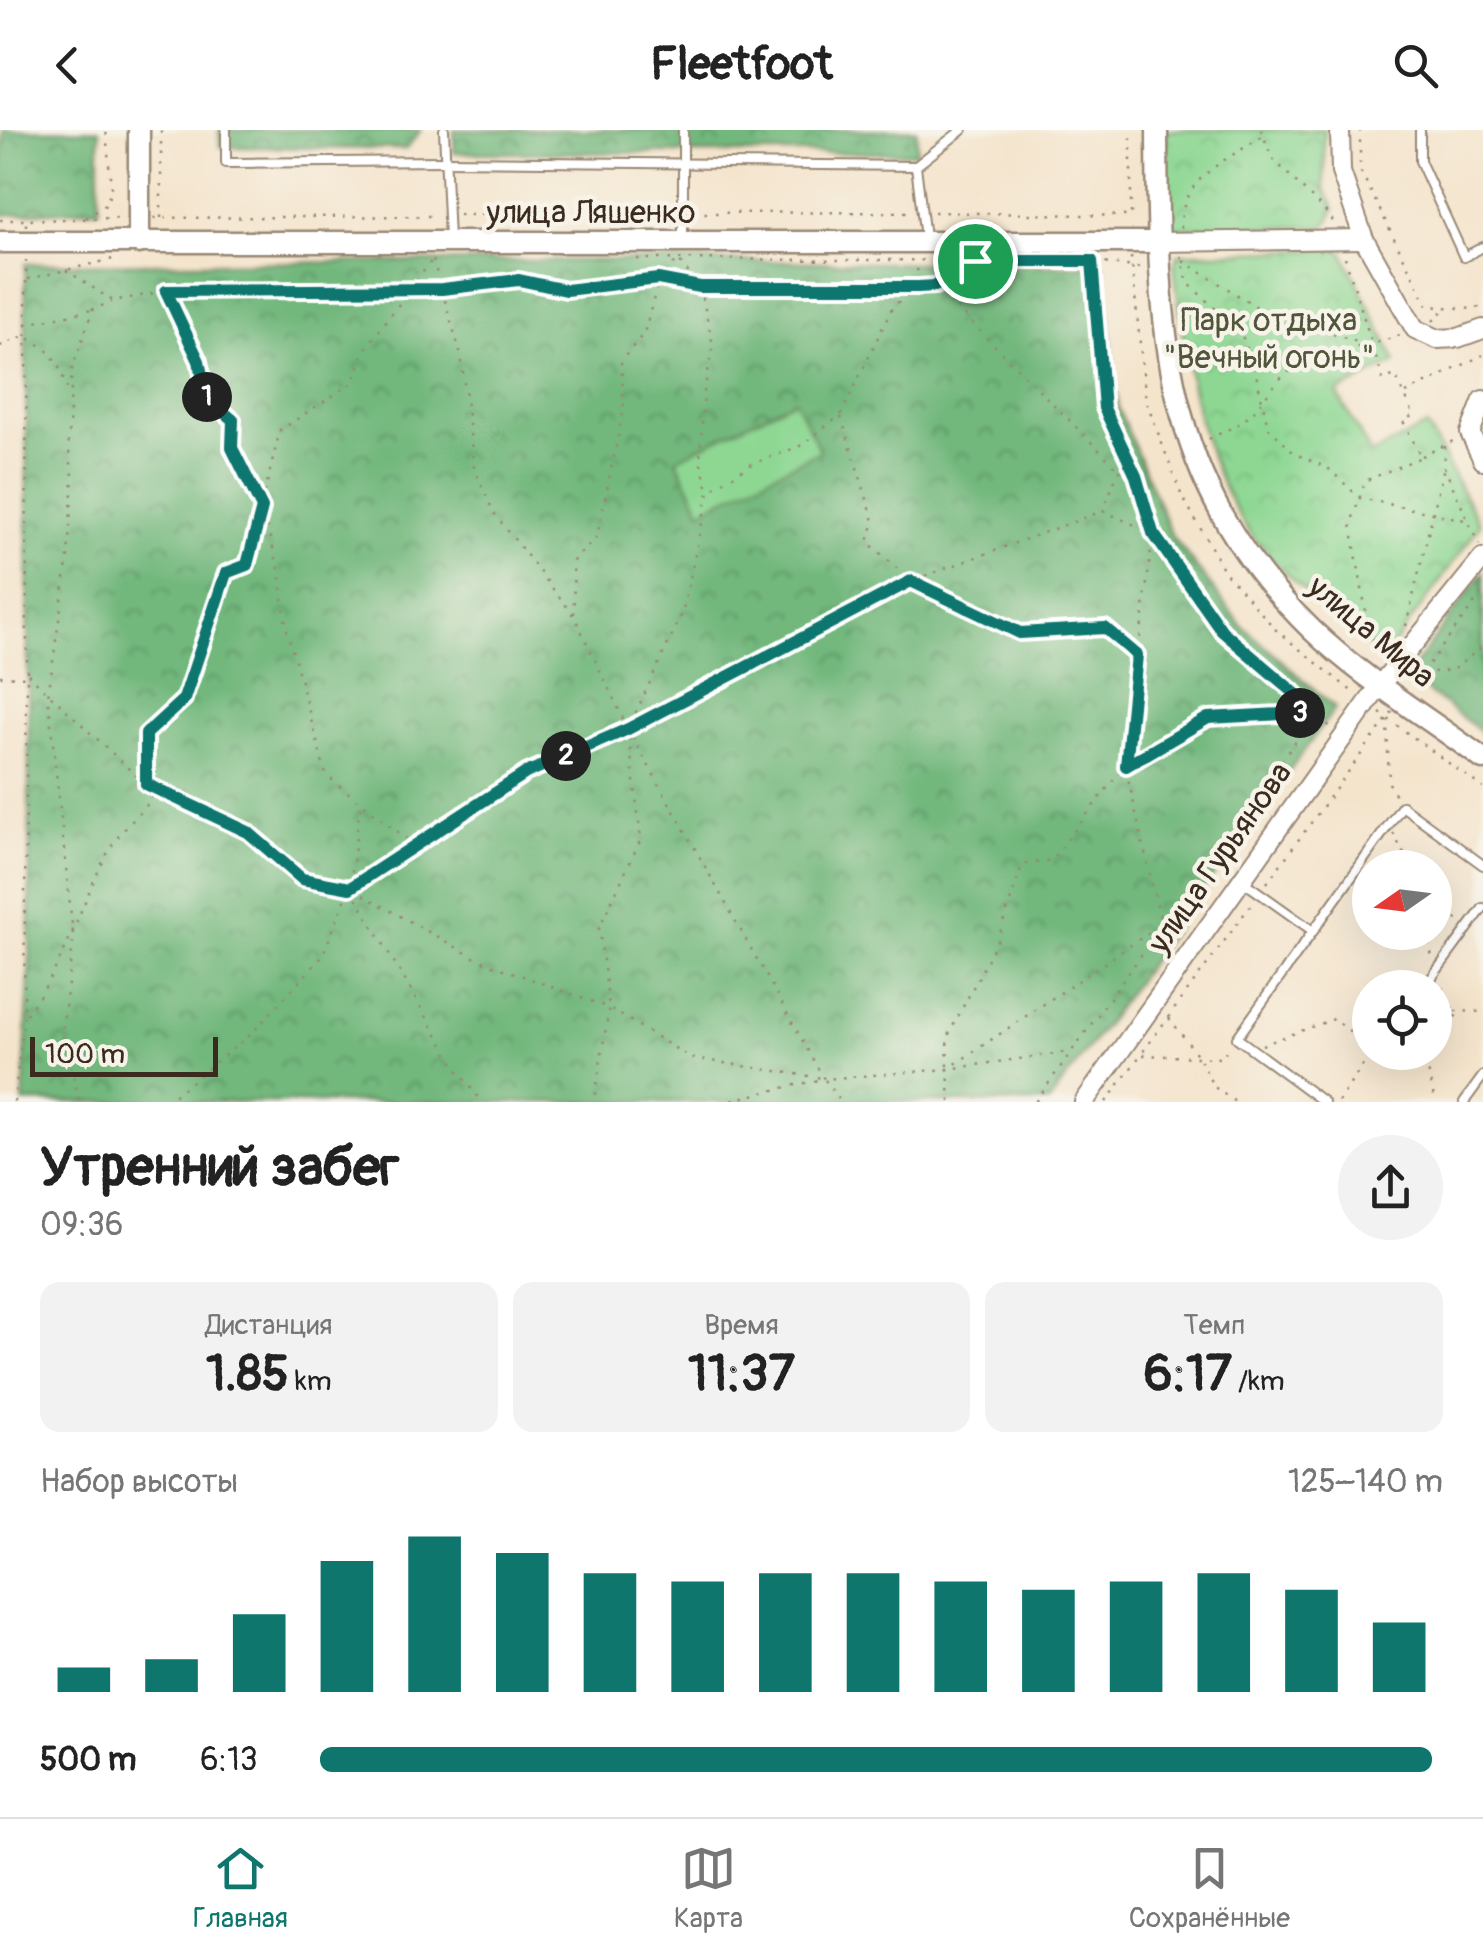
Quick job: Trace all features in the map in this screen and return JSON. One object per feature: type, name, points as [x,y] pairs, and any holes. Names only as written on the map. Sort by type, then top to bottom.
[{"type":"main road","points":[[139,243],[140,130]]},
{"type":"main road","name":"улица Мира","points":[[1157,130],[1158,242],[1166,350],[1184,432],[1208,491],[1238,541],[1313,631],[1483,759]]},
{"type":"main road","name":"улица Ляшенко","points":[[0,242],[450,243],[681,251],[926,242],[1158,242]]},
{"type":"street","points":[[1340,130],[1341,172],[1364,239],[1416,329],[1437,338],[1458,338],[1483,329]]},
{"type":"street","name":"улица Ляшенко","points":[[1158,242],[1364,239]]},
{"type":"street","points":[[1481,403],[1470,432],[1483,460]]},
{"type":"street","name":"улица Гурьянова","points":[[1084,1102],[1382,684],[1483,554]]},
{"type":"lane","points":[[226,130],[226,162],[916,166],[962,130]]},
{"type":"lane","points":[[444,130],[450,243]]},
{"type":"lane","points":[[681,251],[683,130]]},
{"type":"lane","points":[[1420,130],[1420,161],[1464,257],[1483,247]]},
{"type":"lane","points":[[916,166],[926,242]]},
{"type":"lane","points":[[1324,1102],[1237,1038],[1402,806],[1483,865]]},
{"type":"lane","points":[[1241,880],[1314,932]]},
{"type":"lane","points":[[1437,970],[1483,908]]},
{"type":"lane","points":[[1464,1102],[1483,1076]]},
{"type":"path","points":[[84,219],[107,204],[111,187],[106,130]]},
{"type":"path","points":[[161,130],[161,218]]},
{"type":"path","points":[[1181,206],[1193,184],[1262,137],[1264,130]]},
{"type":"path","points":[[1360,130],[1360,170],[1428,306],[1475,309],[1483,305]]},
{"type":"path","points":[[1262,137],[1272,158],[1331,217],[1383,380],[1396,374],[1414,416],[1402,421],[1421,457]]},
{"type":"path","points":[[0,220],[26,220]]},
{"type":"path","points":[[574,616],[573,561],[598,537],[624,408],[621,361],[644,333],[658,279],[681,251]]},
{"type":"path","points":[[594,1102],[609,1008],[600,928],[641,839],[628,729],[682,614],[708,491],[700,460],[704,392],[713,344],[700,287],[681,251]]},
{"type":"path","points":[[622,260],[681,251],[917,263],[1092,261],[1131,267]]},
{"type":"path","points":[[14,1102],[24,1016],[26,280],[121,258]]},
{"type":"path","points":[[24,1016],[38,1000],[73,936],[108,851],[151,800],[146,784],[146,734],[184,699],[226,573],[247,565],[280,430],[354,382],[362,352],[432,259],[461,355],[474,468],[494,513],[574,616],[628,729],[824,1079],[841,1102]]},
{"type":"path","points":[[1372,346],[1265,312],[1181,260],[1188,282],[1241,333],[1256,374],[1268,427],[1294,452],[1329,470],[1360,498],[1466,520]]},
{"type":"path","points":[[26,324],[166,291],[442,289],[519,280],[566,290],[658,279],[700,287],[918,287],[935,286],[975,261]]},
{"type":"path","points":[[1092,261],[1104,408],[1136,476],[1153,533],[1222,631],[1317,712],[1358,758]]},
{"type":"path","points":[[917,263],[918,287]]},
{"type":"path","points":[[66,270],[113,301]]},
{"type":"path","points":[[935,286],[1118,470],[1136,476]]},
{"type":"path","points":[[708,491],[750,465],[800,446],[841,415],[893,306],[918,287]]},
{"type":"path","points":[[166,291],[199,361],[207,398],[233,420],[232,448],[262,508],[281,577],[286,627],[326,776],[417,847]]},
{"type":"path","points":[[80,1102],[62,1033],[73,936],[48,696],[68,558],[74,475],[68,446],[72,369],[92,309]]},
{"type":"path","points":[[0,346],[24,336],[46,347],[61,370],[70,397]]},
{"type":"path","points":[[1198,443],[1246,420],[1260,398],[1289,371],[1306,362],[1372,346]]},
{"type":"path","points":[[1405,394],[1483,356]]},
{"type":"path","points":[[841,415],[874,521],[868,542],[911,581],[1020,633],[1105,628],[1137,655]]},
{"type":"path","points":[[1470,432],[1365,481],[1351,524],[1368,624],[1378,650],[1394,653],[1422,674],[1453,670],[1483,646]]},
{"type":"path","points":[[1404,636],[1446,446]]},
{"type":"path","points":[[1444,467],[1483,554]]},
{"type":"path","points":[[1103,510],[1118,470]]},
{"type":"path","points":[[350,888],[526,773],[628,729],[911,581],[1103,510],[1153,533]]},
{"type":"path","points":[[1153,533],[1126,766],[1161,924]]},
{"type":"path","points":[[1106,1102],[1483,592]]},
{"type":"path","points":[[0,676],[27,675],[146,784],[248,832],[302,879],[350,888],[478,959],[609,1008],[691,1058],[824,1079]]},
{"type":"path","points":[[950,1102],[947,1038],[998,939],[1022,865],[1052,860],[1126,766],[1208,718],[1317,712]]},
{"type":"path","points":[[1034,1102],[1317,712]]},
{"type":"path","points":[[1387,718],[1389,783],[1402,806]]},
{"type":"path","points":[[166,1102],[251,1034],[322,957],[350,888],[361,805]]},
{"type":"path","points":[[1388,825],[1401,850]]},
{"type":"path","points":[[350,888],[459,1072],[482,1102]]},
{"type":"path","points":[[1452,918],[1473,921]]},
{"type":"path","points":[[948,1069],[1161,924]]},
{"type":"path","points":[[1454,1012],[1483,1012]]},
{"type":"path","points":[[1168,1017],[1199,1057],[1213,1086],[1234,1102]]},
{"type":"path","points":[[1251,1049],[1334,1020],[1352,1033]]},
{"type":"path","points":[[1140,1055],[1221,1058],[1237,1038]]},
{"type":"path","points":[[722,1102],[824,1079],[948,1069],[1070,1052]]},
{"type":"path","points":[[1338,1102],[1363,1070]]},
{"type":"path","points":[[1428,1070],[1435,1102]]},
{"type":"green space","points":[[3,130],[99,130],[99,209],[0,215]]},
{"type":"green space","points":[[219,130],[421,130],[406,149],[220,147]]},
{"type":"green space","points":[[454,130],[917,130],[917,153],[454,153]]},
{"type":"green space","points":[[1165,130],[1324,130],[1324,189],[1335,209],[1325,227],[1165,228]]},
{"type":"green space","name":"Парк отдыха \"Вечный огонь\"","points":[[1341,249],[1396,362],[1337,393],[1371,454],[1427,426],[1480,525],[1390,650],[1377,652],[1268,555],[1225,491],[1199,418],[1174,266],[1178,254]]},
{"type":"green space","points":[[678,260],[1104,266],[1118,408],[1172,536],[1241,625],[1335,708],[1049,1102],[23,1102],[30,951],[25,264]]},
{"type":"green space","points":[[795,400],[820,451],[701,510],[676,459]]},
{"type":"green space","points":[[1483,572],[1483,733],[1407,676]]},
{"type":"route","points":[[975,261],[1092,261],[1104,408],[1136,476],[1153,533],[1222,631],[1317,712],[1208,718],[1126,766],[1137,655],[1105,628],[1020,633],[911,581],[628,729],[526,773],[350,888],[302,879],[248,832],[146,784],[146,734],[184,699],[226,573],[247,565],[262,508],[232,448],[233,420],[207,398],[199,361],[166,291],[442,289],[519,280],[566,290],[658,279],[700,287],[918,287],[935,286],[975,261]]}]
